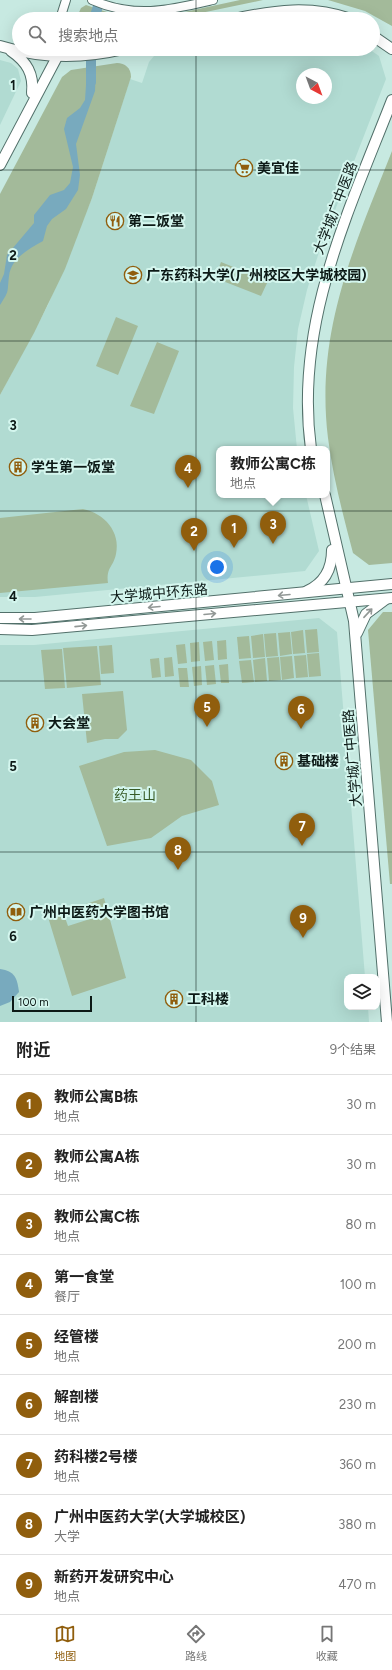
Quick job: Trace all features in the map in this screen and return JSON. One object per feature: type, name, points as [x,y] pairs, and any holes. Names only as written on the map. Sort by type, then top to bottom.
[{"type":"main road","points":[[267,12],[277,10],[305,9],[324,12]]},
{"type":"main road","points":[[380,34],[392,42]]},
{"type":"main road","points":[[0,40],[12,43]]},
{"type":"main road","points":[[380,41],[392,49]]},
{"type":"main road","points":[[3,47],[12,52]]},
{"type":"main road","points":[[18,56],[27,65],[32,76],[32,93]]},
{"type":"main road","points":[[0,154],[53,56]]},
{"type":"main road","points":[[0,165],[54,56]]},
{"type":"main road","name":"大学城广中医路","points":[[311,446],[308,420],[308,380],[313,333],[320,295],[335,246],[392,100]]},
{"type":"main road","name":"大学城广中医路","points":[[316,446],[312,389],[318,334],[324,303],[338,253],[392,115]]},
{"type":"main road","name":"大学城广中医路","points":[[321,498],[332,550],[345,589]]},
{"type":"main road","name":"大学城广中医路","points":[[326,498],[347,601],[381,1022]]},
{"type":"main road","points":[[303,593],[315,588],[325,578],[331,564],[332,550]]},
{"type":"main road","name":"大学城中环东路","points":[[0,618],[30,619],[392,584]]},
{"type":"main road","points":[[356,636],[361,622],[366,614],[375,606],[391,598]]},
{"type":"main road","name":"大学城中环东路","points":[[0,630],[38,630],[391,598]]},
{"type":"main road","name":"大学城广中医路","points":[[347,601],[356,636],[387,1022]]},
{"type":"street","points":[[62,12],[66,0]]},
{"type":"street","points":[[93,0],[104,5],[136,12],[152,12],[213,0]]},
{"type":"shaded area","points":[[154,56],[379,56],[386,79],[320,249],[307,290],[298,329],[294,367],[293,408],[297,446],[216,446],[216,498],[307,498],[319,551],[305,571],[35,597],[0,597],[0,395],[48,305],[92,198],[130,79],[142,83],[149,62]]},
{"type":"shaded area","points":[[0,60],[11,63],[18,69],[21,81],[0,125]]},
{"type":"shaded area","points":[[96,68],[95,91],[76,144],[80,175],[78,190],[66,209],[52,219],[47,226],[43,241],[32,247],[13,264],[10,270],[7,293],[0,305],[0,283],[4,274],[7,255],[34,223],[34,215],[50,195],[64,190],[70,183],[73,167],[64,129],[67,118],[80,108],[85,100],[87,70]]},
{"type":"shaded area","points":[[319,618],[337,632],[365,974],[344,974],[344,1010],[368,1010],[369,1022],[0,1022],[0,645],[34,645]]},
{"type":"shaded area","points":[[0,969],[12,973],[16,979],[19,992],[10,1002],[0,1006]]},
{"type":"green space","points":[[240,0],[263,0],[206,12],[184,12]]},
{"type":"green space","points":[[328,0],[392,0],[392,26],[380,19],[380,12],[365,11]]},
{"type":"green space","points":[[86,5],[107,12],[79,12],[81,8]]},
{"type":"green space","points":[[117,63],[123,64],[127,67],[130,71],[131,77],[92,198],[65,269],[34,333],[0,395],[0,194],[62,77],[71,70]]},
{"type":"green space","points":[[392,151],[392,563],[369,565],[353,553],[335,482],[328,438],[325,399],[327,362],[333,326],[341,291],[364,221]]},
{"type":"green space","points":[[221,262],[268,281],[261,296],[215,278]]},
{"type":"green space","points":[[116,317],[138,326],[118,375],[96,366]]},
{"type":"green space","points":[[157,342],[179,351],[154,414],[130,406]]},
{"type":"green space","points":[[83,509],[91,511],[104,519],[113,531],[116,538],[116,554],[109,570],[108,583],[0,593],[0,518]]},
{"type":"green space","points":[[383,612],[392,612],[392,884],[390,884],[368,630]]},
{"type":"green space","points":[[317,629],[319,652],[307,653],[305,630]]},
{"type":"green space","points":[[303,630],[305,653],[293,654],[291,632]]},
{"type":"green space","points":[[290,632],[292,654],[280,656],[278,633]]},
{"type":"green space","points":[[276,633],[278,656],[266,657],[264,634]]},
{"type":"green space","points":[[263,634],[265,657],[253,658],[251,636]]},
{"type":"green space","points":[[249,636],[251,658],[239,659],[237,637]]},
{"type":"green space","points":[[226,640],[227,659],[218,660],[217,641]]},
{"type":"green space","points":[[212,641],[214,660],[205,661],[203,642]]},
{"type":"green space","points":[[199,642],[200,661],[191,662],[190,643]]},
{"type":"green space","points":[[185,644],[187,663],[178,664],[176,645]]},
{"type":"green space","points":[[112,645],[114,673],[101,674],[99,646]]},
{"type":"green space","points":[[97,646],[101,685],[67,688],[63,648]]},
{"type":"green space","points":[[62,649],[65,688],[45,689],[41,650]]},
{"type":"green space","points":[[319,653],[321,676],[309,677],[307,654]]},
{"type":"green space","points":[[306,655],[308,677],[296,678],[294,656]]},
{"type":"green space","points":[[292,656],[294,678],[282,680],[280,657]]},
{"type":"green space","points":[[172,657],[174,676],[165,677],[164,658]]},
{"type":"green space","points":[[279,657],[281,680],[269,681],[267,658]]},
{"type":"green space","points":[[159,658],[161,677],[152,678],[150,659]]},
{"type":"green space","points":[[265,658],[267,681],[255,682],[253,660]]},
{"type":"green space","points":[[251,660],[254,682],[242,683],[239,661]]},
{"type":"green space","points":[[228,664],[229,683],[221,683],[219,665]]},
{"type":"green space","points":[[214,665],[216,684],[207,685],[205,666]]},
{"type":"green space","points":[[201,666],[202,685],[194,686],[192,667]]},
{"type":"green space","points":[[178,668],[187,668],[189,687],[180,687]]},
{"type":"green space","points":[[123,691],[127,730],[118,739],[105,739],[87,743],[82,694]]},
{"type":"green space","name":"药王山","points":[[155,750],[191,760],[212,781],[219,805],[182,816],[151,838],[107,846],[79,766],[124,752]]},
{"type":"green space","points":[[104,898],[126,978],[72,996],[48,917],[63,912],[68,926],[90,919],[86,904]]},
{"type":"waterway","points":[[96,12],[100,0]]},
{"type":"waterway","points":[[91,60],[91,82]]},
{"type":"place","name":"美宜佳","points":[[244,168]]},
{"type":"place","name":"第二饭堂","points":[[115,221]]},
{"type":"place","name":"广东药科大学(广州校区大学城校园)","points":[[133,275]]},
{"type":"place","name":"学生第一饭堂","points":[[18,467]]},
{"type":"place","name":"第一食堂","points":[[188,488]]},
{"type":"place","name":"教师公寓C栋","points":[[273,544]]},
{"type":"place","name":"教师公寓B栋","points":[[234,548]]},
{"type":"place","name":"教师公寓A栋","points":[[194,551]]},
{"type":"place","name":"大会堂","points":[[35,723]]},
{"type":"place","name":"经管楼","points":[[207,727]]},
{"type":"place","name":"解剖楼","points":[[301,729]]},
{"type":"place","name":"基础楼","points":[[284,761]]},
{"type":"place","name":"药科楼2号楼","points":[[302,846]]},
{"type":"place","name":"广州中医药大学(大学城校区)","points":[[178,870]]},
{"type":"place","name":"广州中医药大学图书馆","points":[[16,912]]},
{"type":"place","name":"新药开发研究中心","points":[[303,938]]},
{"type":"place","name":"工科楼","points":[[174,999]]}]
